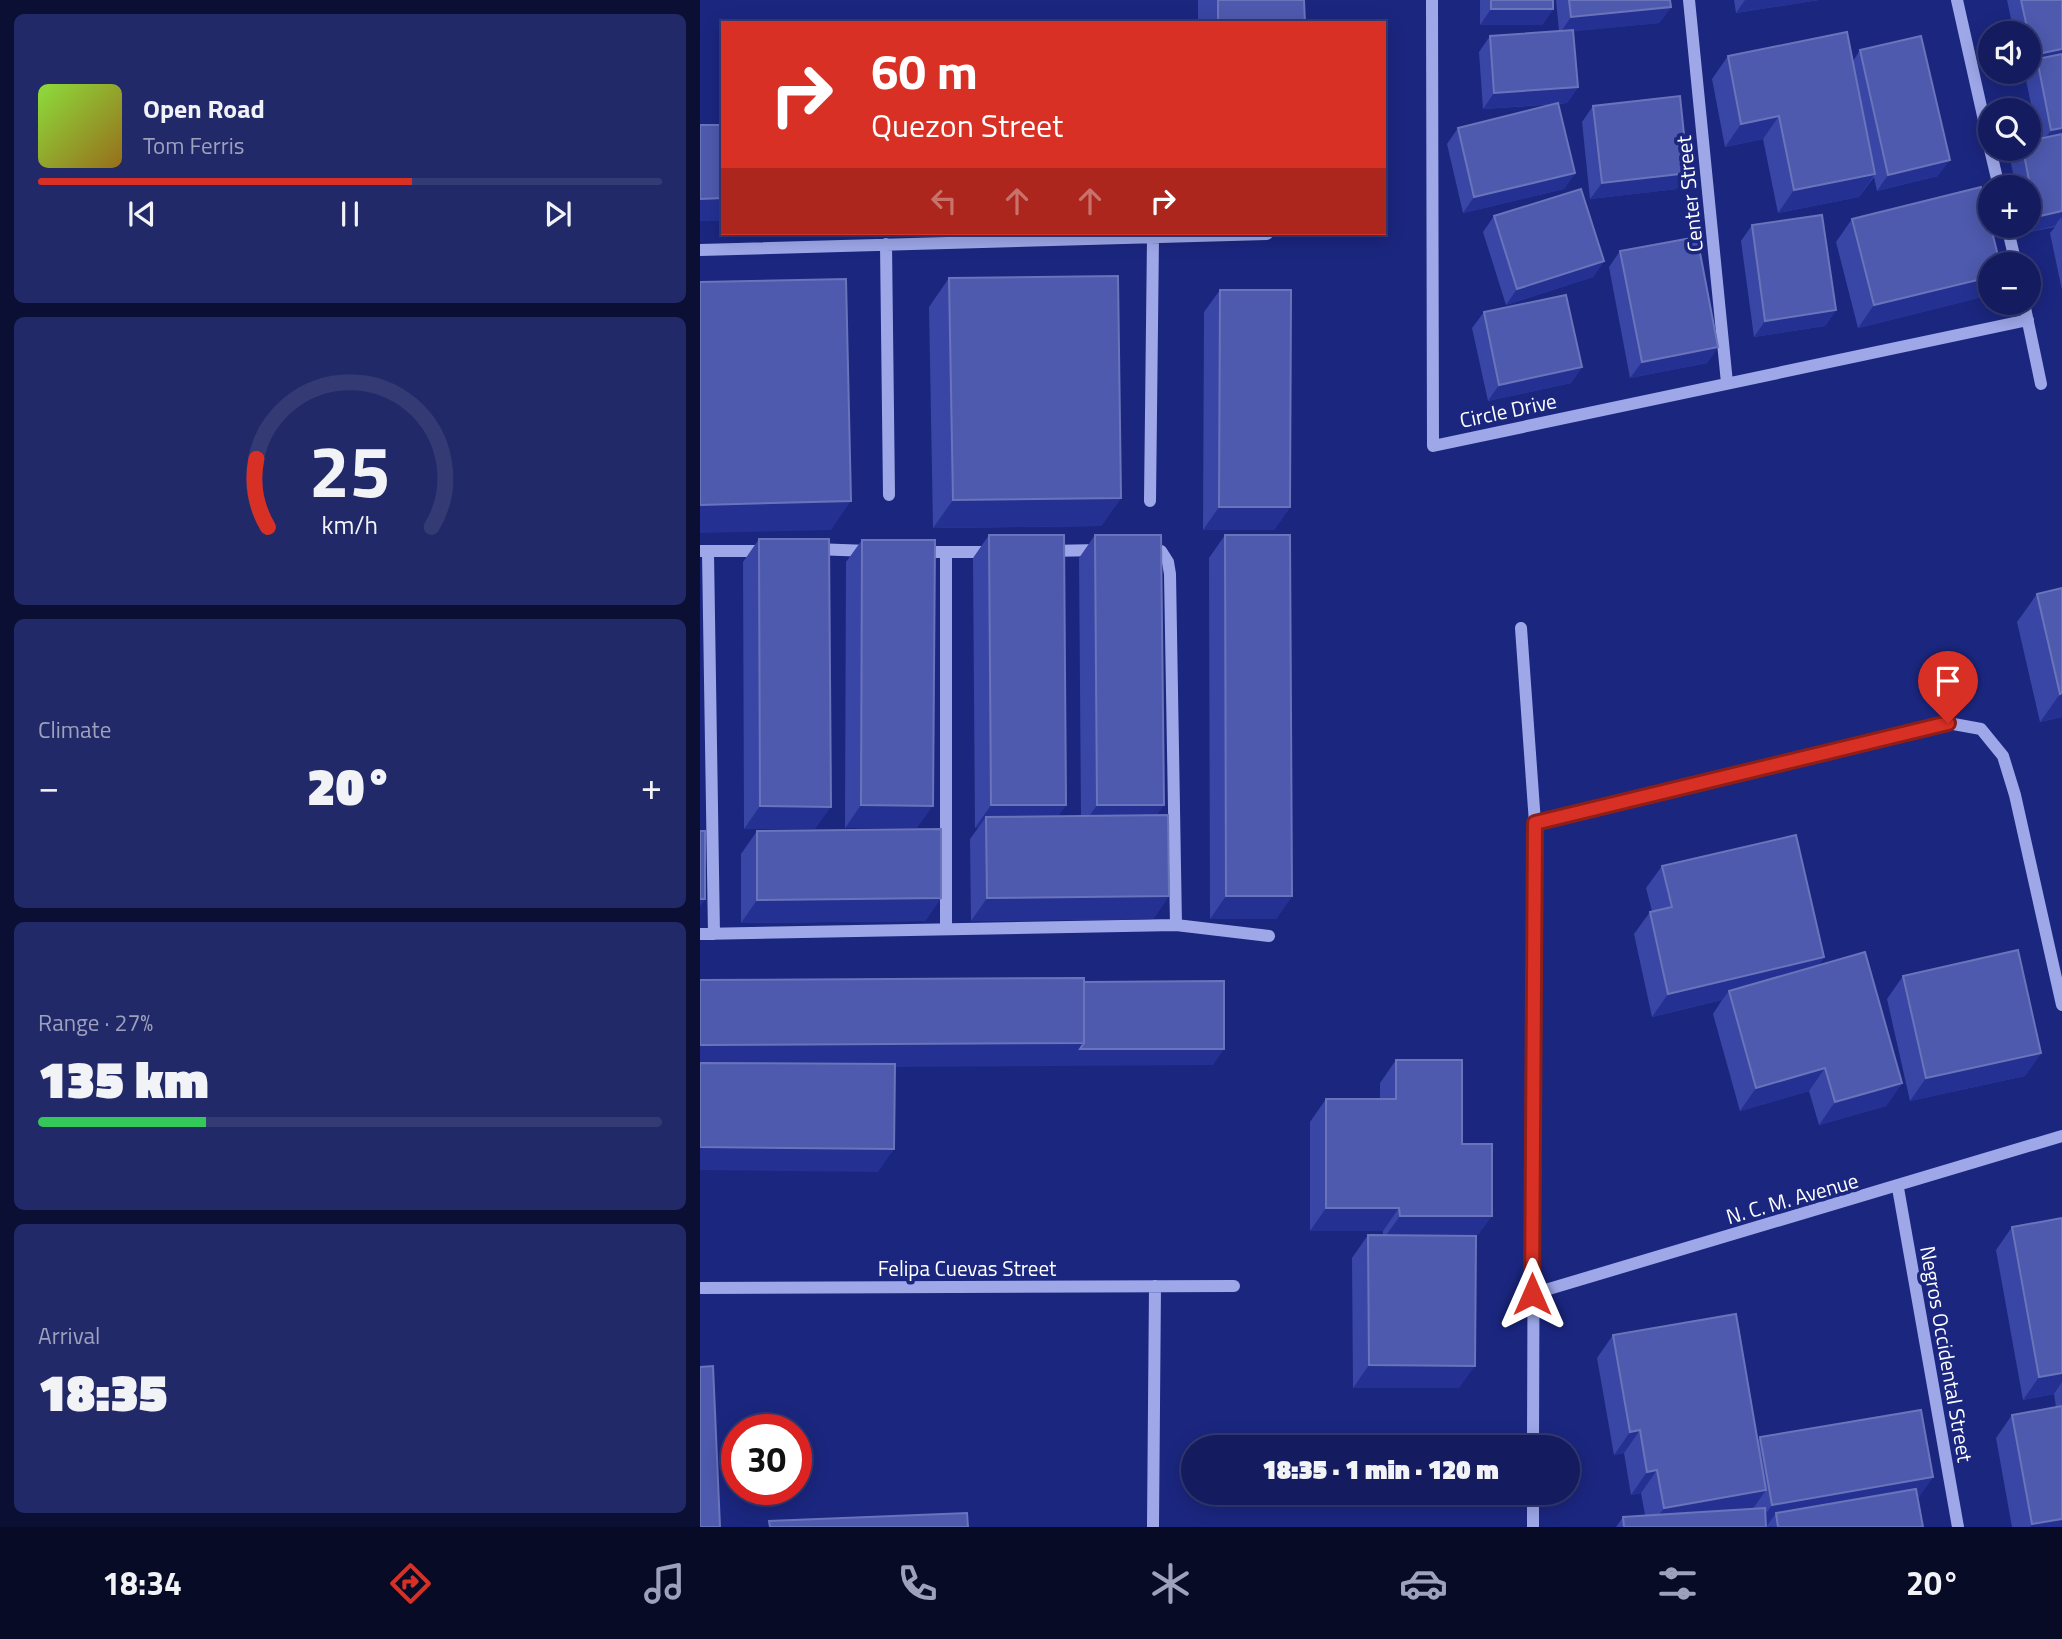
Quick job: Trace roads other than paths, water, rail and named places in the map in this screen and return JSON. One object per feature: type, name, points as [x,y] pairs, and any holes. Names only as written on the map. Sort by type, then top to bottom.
[{"type":"street","name":"Circle Drive","points":[[1432,0],[1433,446],[2028,320]]},
{"type":"street","name":"Center Street","points":[[1689,0],[1727,383]]},
{"type":"street","points":[[1957,0],[1979,98]]},
{"type":"street","points":[[700,250],[1229,235]]},
{"type":"street","points":[[1150,501],[1153,237]]},
{"type":"street","points":[[886,244],[889,495]]},
{"type":"street","points":[[2027,315],[2041,384]]},
{"type":"street","points":[[806,549],[876,551]]},
{"type":"street","points":[[714,934],[704,552],[778,550]]},
{"type":"street","points":[[1029,551],[1113,550]]},
{"type":"street","points":[[1127,550],[1161,551],[1168,562],[1170,573],[1176,925]]},
{"type":"street","points":[[904,552],[1002,552]]},
{"type":"street","points":[[946,553],[946,928]]},
{"type":"street","points":[[1521,628],[1535,823],[1533,1435]]},
{"type":"street","points":[[1535,823],[1948,723],[1982,729],[2003,756],[2015,795],[2062,1005]]},
{"type":"street","points":[[700,934],[1176,925],[1269,936]]},
{"type":"street","name":"N. C. M. Avenue","points":[[1532,1294],[1898,1188],[2062,1136]]},
{"type":"street","name":"Negros Occidental Street","points":[[1898,1188],[1958,1527]]},
{"type":"street","points":[[1153,1527],[1155,1286]]},
{"type":"street","name":"Felipa Cuevas Street","points":[[700,1288],[1234,1286]]},
{"type":"street","points":[[1533,1505],[1533,1527]]}]
